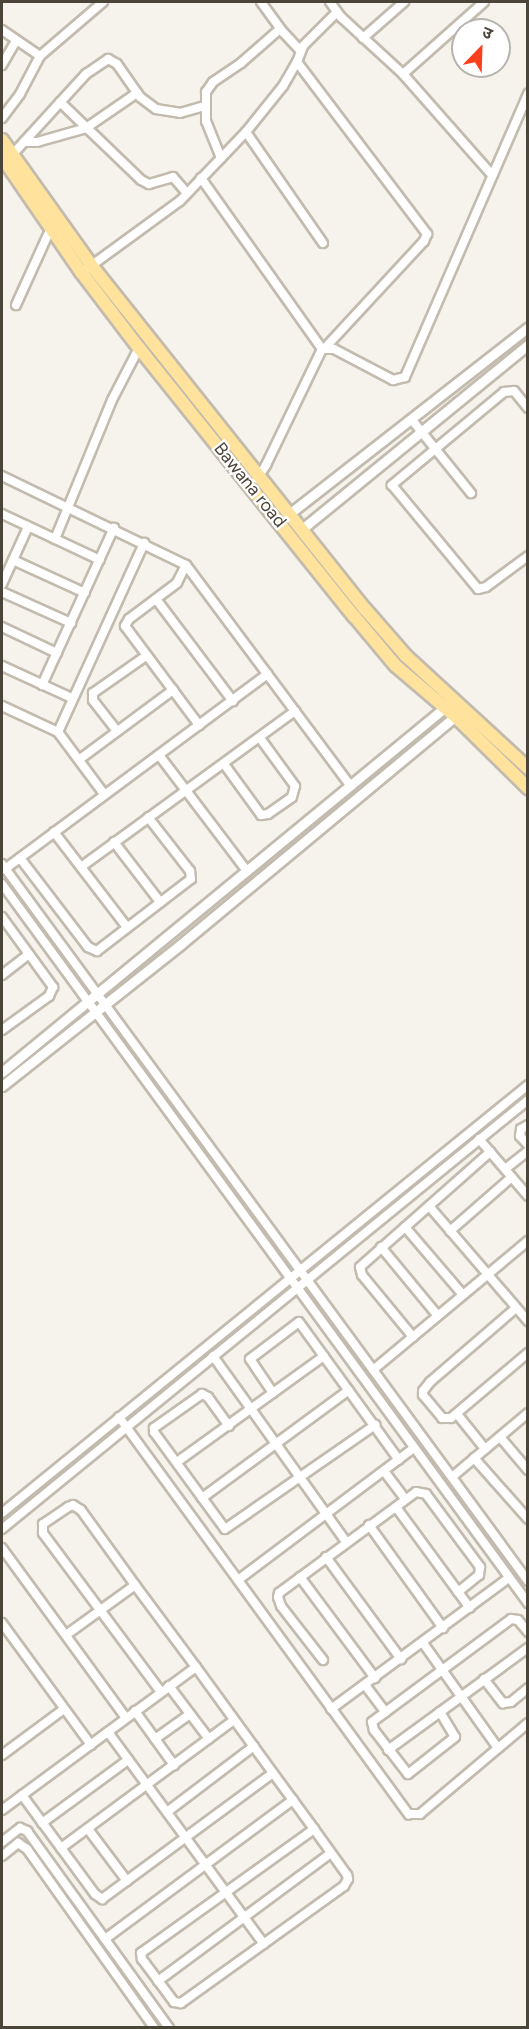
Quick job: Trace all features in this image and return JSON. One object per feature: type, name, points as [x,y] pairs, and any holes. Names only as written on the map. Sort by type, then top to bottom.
[{"type":"main road","name":"Bawana road","points":[[2,140],[7,156],[51,228],[261,475],[289,514],[401,651],[528,788]]},
{"type":"main road","name":"Bawana road","points":[[7,156],[139,348],[388,657],[450,703]]},
{"type":"main road","name":"Bawana road","points":[[460,713],[528,768]]},
{"type":"street","points":[[2,118],[22,90],[40,56],[103,2]]},
{"type":"street","points":[[261,2],[301,51]]},
{"type":"street","points":[[330,2],[363,38],[403,74],[492,175]]},
{"type":"street","points":[[363,38],[404,2]]},
{"type":"street","points":[[403,74],[484,2]]},
{"type":"street","points":[[86,269],[174,206],[187,193],[246,132],[283,86],[301,51],[337,12]]},
{"type":"street","points":[[221,158],[206,121],[204,106],[210,85],[241,63],[280,28]]},
{"type":"street","points":[[2,30],[40,56]]},
{"type":"street","points":[[2,65],[16,41]]},
{"type":"street","points":[[7,156],[24,142],[86,74],[108,59],[117,64],[137,93],[160,111],[184,112],[204,106]]},
{"type":"street","points":[[251,485],[261,475],[324,348],[424,241],[427,234],[297,62]]},
{"type":"street","points":[[24,142],[37,142],[86,128],[137,93]]},
{"type":"street","points":[[201,178],[324,348],[393,380],[400,380],[405,376],[528,94]]},
{"type":"street","points":[[60,102],[145,183],[173,177],[187,193]]},
{"type":"street","points":[[246,132],[324,243]]},
{"type":"street","points":[[16,305],[51,228]]},
{"type":"street","points":[[289,514],[528,327]]},
{"type":"street","points":[[302,529],[528,345]]},
{"type":"street","points":[[55,539],[70,508],[77,482],[112,400],[139,348]]},
{"type":"street","points":[[528,408],[514,391],[508,390],[394,482],[393,488],[473,586],[478,589],[486,587],[528,556]]},
{"type":"street","points":[[412,420],[471,493]]},
{"type":"street","points":[[2,476],[114,528],[186,565],[351,786]]},
{"type":"street","points":[[2,514],[100,560]]},
{"type":"street","points":[[2,584],[28,526]]},
{"type":"street","points":[[42,685],[114,528]]},
{"type":"street","points":[[58,732],[144,543]]},
{"type":"street","points":[[13,560],[85,593]]},
{"type":"street","points":[[186,565],[177,583],[129,619],[124,626],[200,725]]},
{"type":"street","points":[[2,592],[71,623]]},
{"type":"street","points":[[156,599],[233,700]]},
{"type":"street","points":[[2,627],[57,653]]},
{"type":"street","points":[[117,731],[93,700],[93,693],[146,656]]},
{"type":"street","points":[[2,668],[72,698]]},
{"type":"street","points":[[268,674],[20,858],[3,867],[98,993],[528,1581]]},
{"type":"street","points":[[80,759],[173,690]]},
{"type":"street","points":[[2,1072],[450,703]]},
{"type":"street","points":[[2,706],[58,732],[104,794]]},
{"type":"street","points":[[81,867],[295,711]]},
{"type":"street","points":[[2,1086],[96,1012],[460,713]]},
{"type":"street","points":[[224,764],[261,815],[268,814],[292,797],[295,786],[260,738]]},
{"type":"street","points":[[159,754],[247,871]]},
{"type":"street","points":[[20,858],[93,950],[101,948],[188,883],[192,876],[148,818]]},
{"type":"street","points":[[54,832],[127,927]]},
{"type":"street","points":[[114,842],[160,902]]},
{"type":"street","points":[[2,884],[528,1603]]},
{"type":"street","points":[[2,917],[51,983],[52,991],[2,1030]]},
{"type":"street","points":[[2,975],[29,954]]},
{"type":"street","points":[[2,1513],[528,1085]]},
{"type":"street","points":[[2,1529],[528,1100]]},
{"type":"street","points":[[528,1125],[521,1129],[520,1136],[528,1145]]},
{"type":"street","points":[[479,1139],[528,1196]]},
{"type":"street","points":[[505,1169],[528,1151]]},
{"type":"street","points":[[413,1337],[360,1270],[363,1263],[490,1152]]},
{"type":"street","points":[[450,1231],[512,1177]]},
{"type":"street","points":[[429,1206],[528,1321]]},
{"type":"street","points":[[405,1227],[463,1295]]},
{"type":"street","points":[[373,1370],[528,1241]]},
{"type":"street","points":[[381,1247],[438,1316]]},
{"type":"street","points":[[516,1308],[423,1391],[423,1395],[442,1418],[451,1418],[528,1353]]},
{"type":"street","points":[[273,1393],[250,1359],[293,1324],[299,1322],[399,1460]]},
{"type":"street","points":[[213,1356],[346,1542]]},
{"type":"street","points":[[177,1462],[324,1356]]},
{"type":"street","points":[[202,1498],[350,1390]]},
{"type":"street","points":[[229,1426],[205,1395],[197,1396],[154,1428],[154,1432],[225,1529],[375,1425]]},
{"type":"street","points":[[457,1414],[485,1449]]},
{"type":"street","points":[[452,1477],[527,1416]]},
{"type":"street","points":[[119,1417],[403,1809],[415,1815],[528,1723]]},
{"type":"street","points":[[500,1437],[528,1470]]},
{"type":"street","points":[[238,1580],[414,1448]]},
{"type":"street","points":[[474,1458],[528,1519]]},
{"type":"street","points":[[384,1471],[405,1499]]},
{"type":"street","points":[[323,1660],[279,1601],[279,1593],[419,1490],[426,1494],[480,1567],[479,1575],[458,1592]]},
{"type":"street","points":[[161,1692],[44,1533],[42,1528],[46,1522],[69,1507],[78,1507],[196,1666],[234,1720],[254,1746],[273,1773],[293,1800],[314,1829],[331,1853],[347,1875],[347,1883],[264,1944],[181,2003],[174,2002],[142,1959],[141,1953],[314,1829]]},
{"type":"street","points":[[396,1507],[470,1608]]},
{"type":"street","points":[[369,1526],[443,1628]]},
{"type":"street","points":[[2,1548],[126,1718]]},
{"type":"street","points":[[326,1557],[400,1659]]},
{"type":"street","points":[[300,1577],[375,1678]]},
{"type":"street","points":[[332,1709],[509,1578]]},
{"type":"street","points":[[66,1635],[135,1585]]},
{"type":"street","points":[[440,1712],[455,1737],[412,1774],[404,1772],[372,1726],[375,1719],[510,1619],[518,1620],[528,1632]]},
{"type":"street","points":[[2,1627],[91,1745]]},
{"type":"street","points":[[423,1643],[498,1748]]},
{"type":"street","points":[[388,1750],[528,1648]]},
{"type":"street","points":[[2,1810],[196,1666]]},
{"type":"street","points":[[484,1679],[503,1703],[511,1702],[528,1688]]},
{"type":"street","points":[[365,1685],[385,1712]]},
{"type":"street","points":[[169,1686],[209,1739]]},
{"type":"street","points":[[2,1755],[64,1709]]},
{"type":"street","points":[[135,1711],[174,1765]]},
{"type":"street","points":[[155,1739],[190,1714]]},
{"type":"street","points":[[61,1848],[234,1720]]},
{"type":"street","points":[[108,1732],[264,1944]]},
{"type":"street","points":[[167,1812],[254,1746]]},
{"type":"street","points":[[42,1823],[128,1760]]},
{"type":"street","points":[[22,1795],[98,1897],[105,1897],[273,1773]]},
{"type":"street","points":[[105,1939],[293,1800]]},
{"type":"street","points":[[2,1842],[20,1828],[27,1831],[169,2028]]},
{"type":"street","points":[[88,1829],[127,1881]]},
{"type":"street","points":[[2,1856],[18,1844],[27,1849],[154,2028]]},
{"type":"street","points":[[158,1981],[331,1853]]}]
